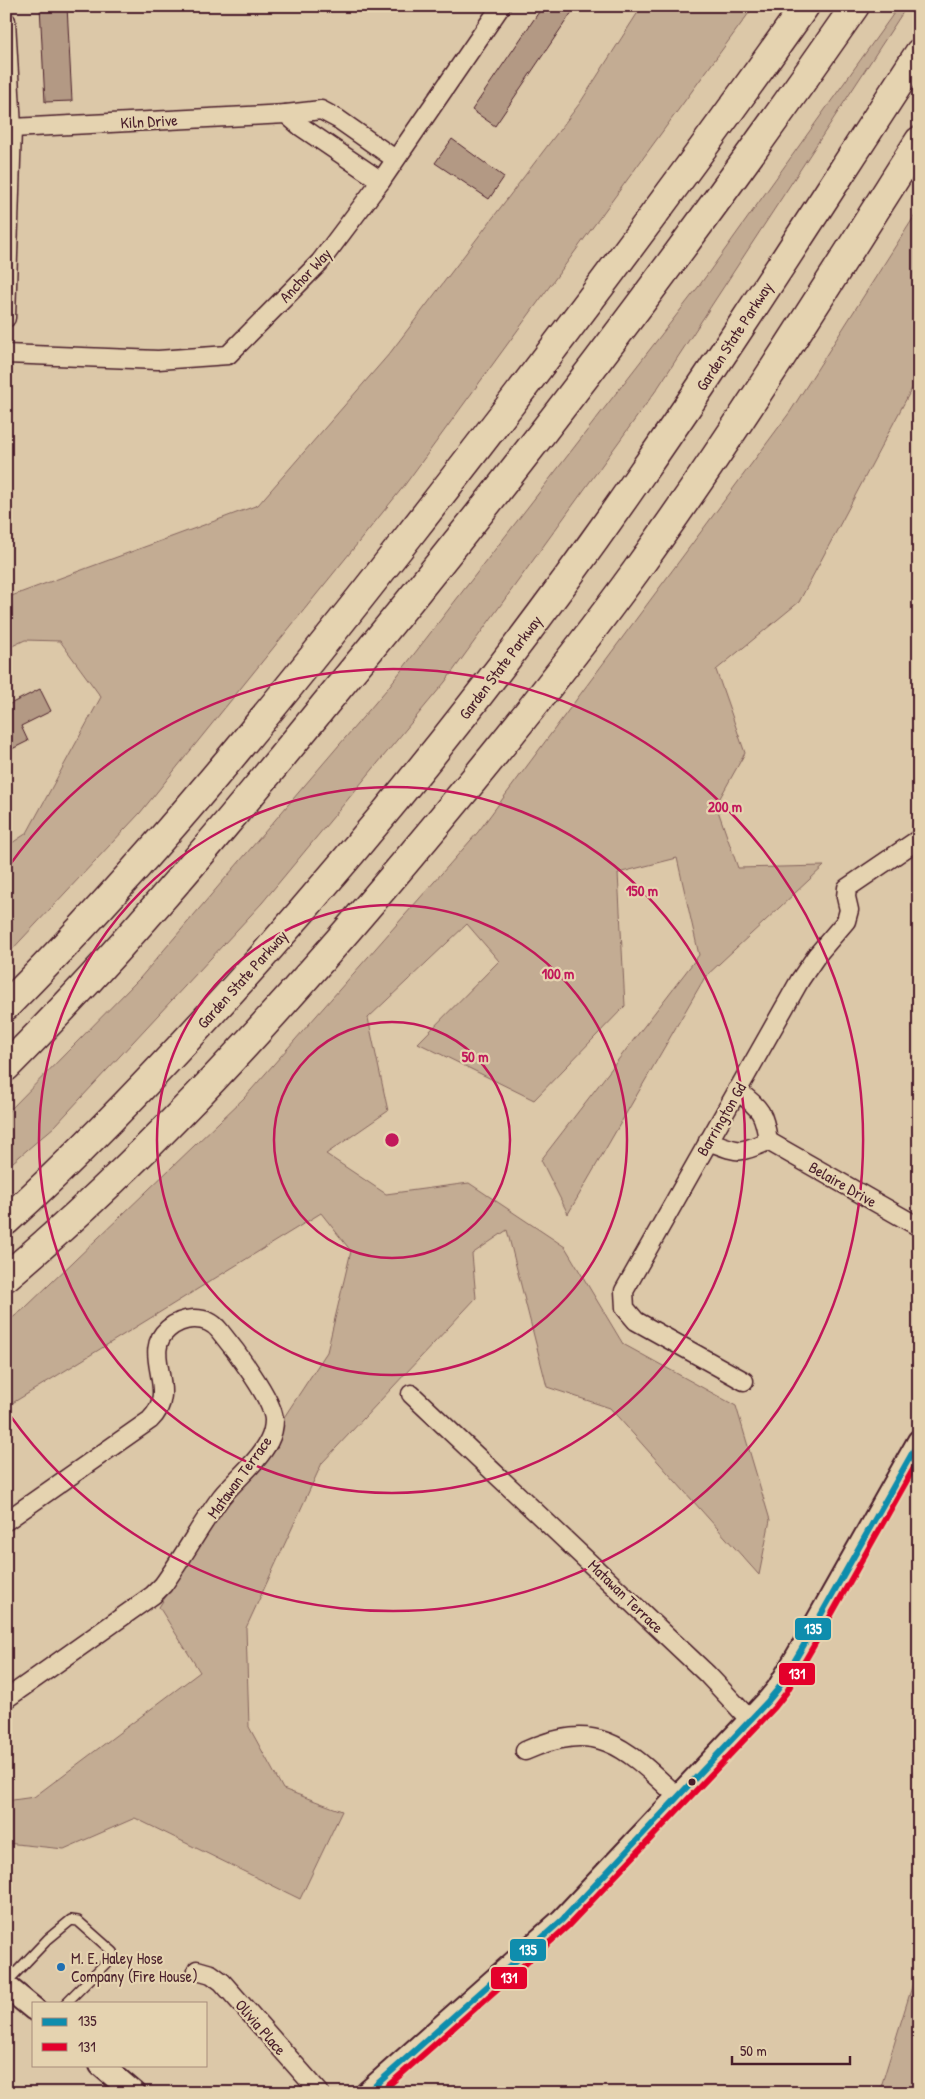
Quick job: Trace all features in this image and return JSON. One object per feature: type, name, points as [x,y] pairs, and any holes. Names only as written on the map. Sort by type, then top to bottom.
[{"type":"highway","points":[[6,1006],[153,849],[229,760],[325,641],[586,306],[804,6]]},
{"type":"highway","points":[[6,1067],[83,988],[162,898],[411,601],[567,400],[680,250],[855,6]]},
{"type":"highway","name":"Garden State Parkway","points":[[6,1221],[93,1139],[211,1014],[362,840],[506,661],[602,529],[705,380],[919,53]]},
{"type":"highway","points":[[6,1277],[66,1224],[150,1144],[230,1062],[347,931],[529,712],[635,572],[723,446],[765,384],[919,141]]},
{"type":"street","name":"Anchor Way","points":[[6,354],[158,360],[228,355],[320,262],[381,181],[500,6]]},
{"type":"street","points":[[6,21],[12,128],[6,318]]},
{"type":"street","name":"Kiln Drive","points":[[12,128],[286,114],[321,110],[338,119],[395,159]]},
{"type":"street","points":[[286,114],[300,126],[381,181]]},
{"type":"street","name":"Barrington Gd","points":[[744,1382],[636,1321],[625,1308],[624,1300],[627,1285],[800,980],[817,955],[846,921],[849,910],[846,897],[847,888],[919,839]]},
{"type":"street","points":[[708,1141],[734,1151],[744,1152],[768,1141],[762,1113],[737,1090]]},
{"type":"street","name":"Belaire Drive","points":[[768,1141],[919,1227]]},
{"type":"street","name":"Matawan Terrace","points":[[6,1521],[159,1412],[164,1399],[158,1349],[160,1340],[166,1331],[177,1323],[197,1319],[216,1326],[268,1400],[274,1418],[269,1441],[222,1497],[163,1584],[153,1595],[6,1699]]},
{"type":"street","name":"Matawan Terrace","points":[[411,1394],[692,1661],[750,1720]]},
{"type":"street","points":[[367,2093],[562,1920],[778,1689],[919,1441]]},
{"type":"street","points":[[525,1751],[546,1742],[569,1736],[606,1740],[638,1758],[678,1797]]},
{"type":"street","name":"Olivia Place","points":[[197,1970],[211,1974],[222,1982],[320,2093]]},
{"type":"street","points":[[6,1985],[32,2007]]},
{"type":"street","points":[[102,2066],[134,2093]]},
{"type":"lane","points":[[6,1985],[48,1939],[71,1920],[78,1921],[113,1952],[109,1960],[67,2002]]},
{"type":"shaded area","points":[[642,6],[754,6],[404,486],[140,813],[6,956],[6,847],[27,833],[101,697],[60,641],[25,640],[6,649],[6,598],[258,505],[390,353],[580,103]]},
{"type":"shaded area","points":[[899,6],[907,6],[657,389],[445,682],[262,903],[55,1126],[6,1168],[6,1114],[140,978],[387,689],[699,286]]},
{"type":"shaded area","points":[[919,209],[919,375],[799,602],[716,670],[745,753],[716,805],[738,868],[824,866],[705,977],[568,1214],[541,1160],[699,955],[677,858],[618,873],[625,1006],[534,1100],[418,1043],[499,961],[467,924],[368,1018],[388,1111],[326,1154],[386,1194],[469,1183],[565,1247],[623,1344],[736,1406],[770,1520],[759,1575],[610,1408],[547,1387],[507,1230],[472,1254],[476,1298],[322,1463],[246,1628],[249,1727],[283,1789],[342,1811],[300,1899],[135,1818],[64,1849],[6,1843],[6,1801],[34,1797],[200,1672],[159,1607],[327,1352],[351,1251],[321,1213],[6,1407],[6,1323],[25,1308],[244,1098],[478,832],[790,412]]},
{"type":"shaded area","points":[[919,1964],[919,2093],[879,2093]]},
{"type":"building","points":[[40,6],[67,6],[72,101],[45,102]]},
{"type":"building","points":[[543,6],[576,6],[495,126],[472,110]]},
{"type":"building","points":[[452,139],[504,177],[489,199],[435,163]]},
{"type":"building","points":[[40,689],[51,711],[21,726],[28,741],[6,752],[6,706]]},
{"type":"transit line","name":"135","points":[[367,2093],[562,1920],[768,1701],[778,1689],[805,1643],[919,1441]]},
{"type":"transit line","name":"131","points":[[380,2093],[568,1926],[775,1707],[786,1693],[813,1647],[919,1459]]},
{"type":"place","name":"M. E. Haley Hose Company (Fire House)","points":[[61,1967]]}]
